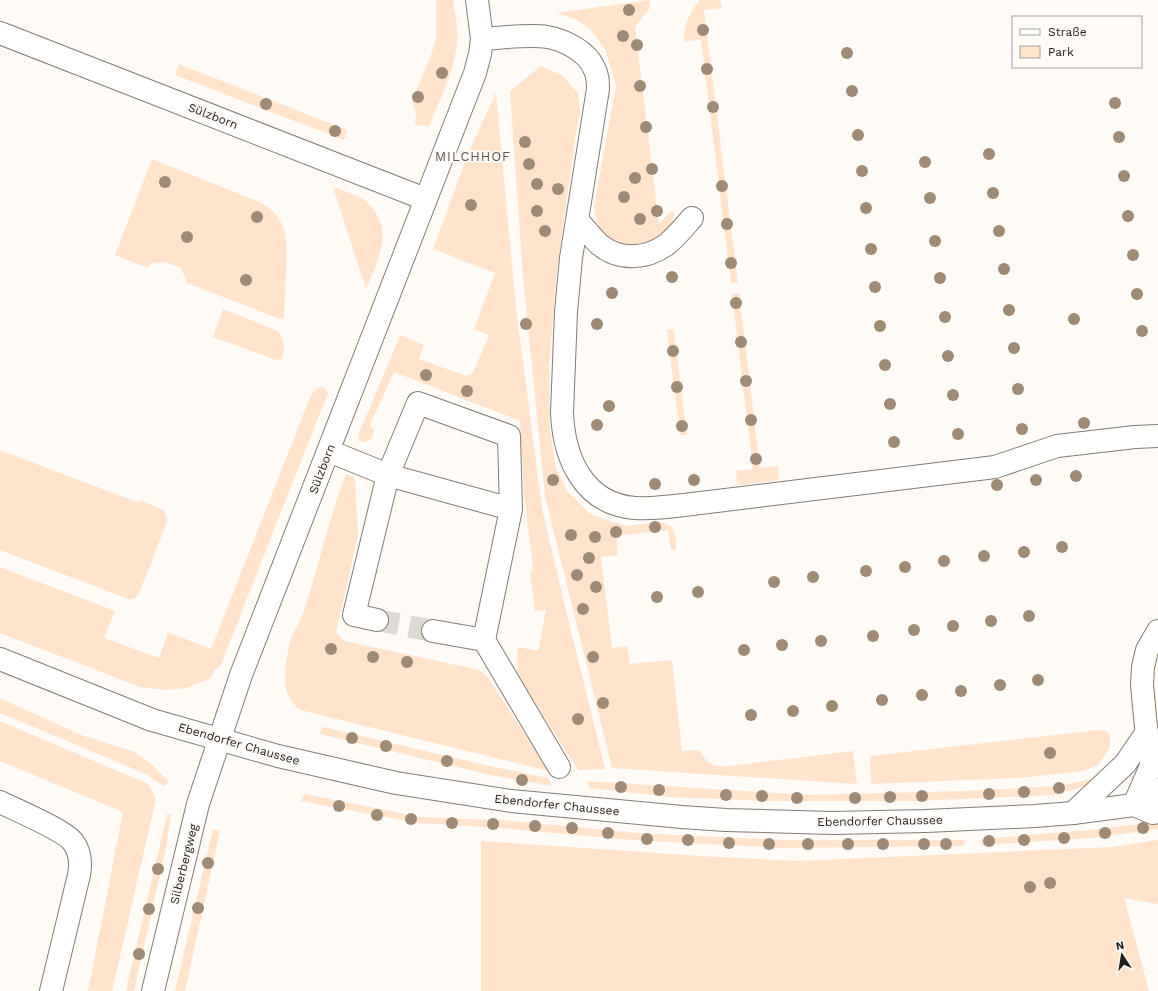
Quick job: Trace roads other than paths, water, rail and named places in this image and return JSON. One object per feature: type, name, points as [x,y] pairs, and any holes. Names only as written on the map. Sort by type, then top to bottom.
[{"type":"street","name":"Sülzborn","points":[[220,739],[241,675],[475,73],[482,39],[477,0]]},
{"type":"street","name":"Sülzborn","points":[[0,33],[425,199]]},
{"type":"street","points":[[482,39],[547,37],[568,44],[585,55],[594,66],[598,78],[598,89],[577,220],[568,288],[562,413],[563,430],[571,460],[578,473],[595,494],[607,501],[634,508],[663,507],[995,467],[1057,446],[1135,437],[1158,436]]},
{"type":"street","points":[[577,220],[600,244],[613,253],[627,257],[641,256],[654,252],[666,245],[692,218]]},
{"type":"street","points":[[377,620],[354,615],[388,475],[418,403],[509,436],[511,509],[484,640],[559,767]]},
{"type":"street","points":[[328,451],[388,475],[511,509]]},
{"type":"street","points":[[433,630],[484,640]]},
{"type":"street","points":[[1134,805],[1151,766],[1153,736],[1142,685],[1143,667],[1147,650],[1158,631]]},
{"type":"street","name":"Ebendorfer Chaussee","points":[[0,659],[152,720],[291,759],[396,783],[510,801],[638,814],[726,820],[832,823],[977,819],[1073,813],[1134,805]]},
{"type":"street","points":[[1073,813],[1153,736]]},
{"type":"street","name":"Silberbergweg","points":[[153,991],[198,804],[220,739]]},
{"type":"street","points":[[1134,805],[1152,791],[1158,790]]},
{"type":"street","points":[[0,802],[66,836],[72,841],[78,852],[80,870],[51,991]]},
{"type":"street","points":[[1134,805],[1153,813],[1158,812]]},
{"type":"tunnel","points":[[377,620],[433,631]]},
{"type":"district","name":"MILCHHOF","points":[[473,156]]}]
